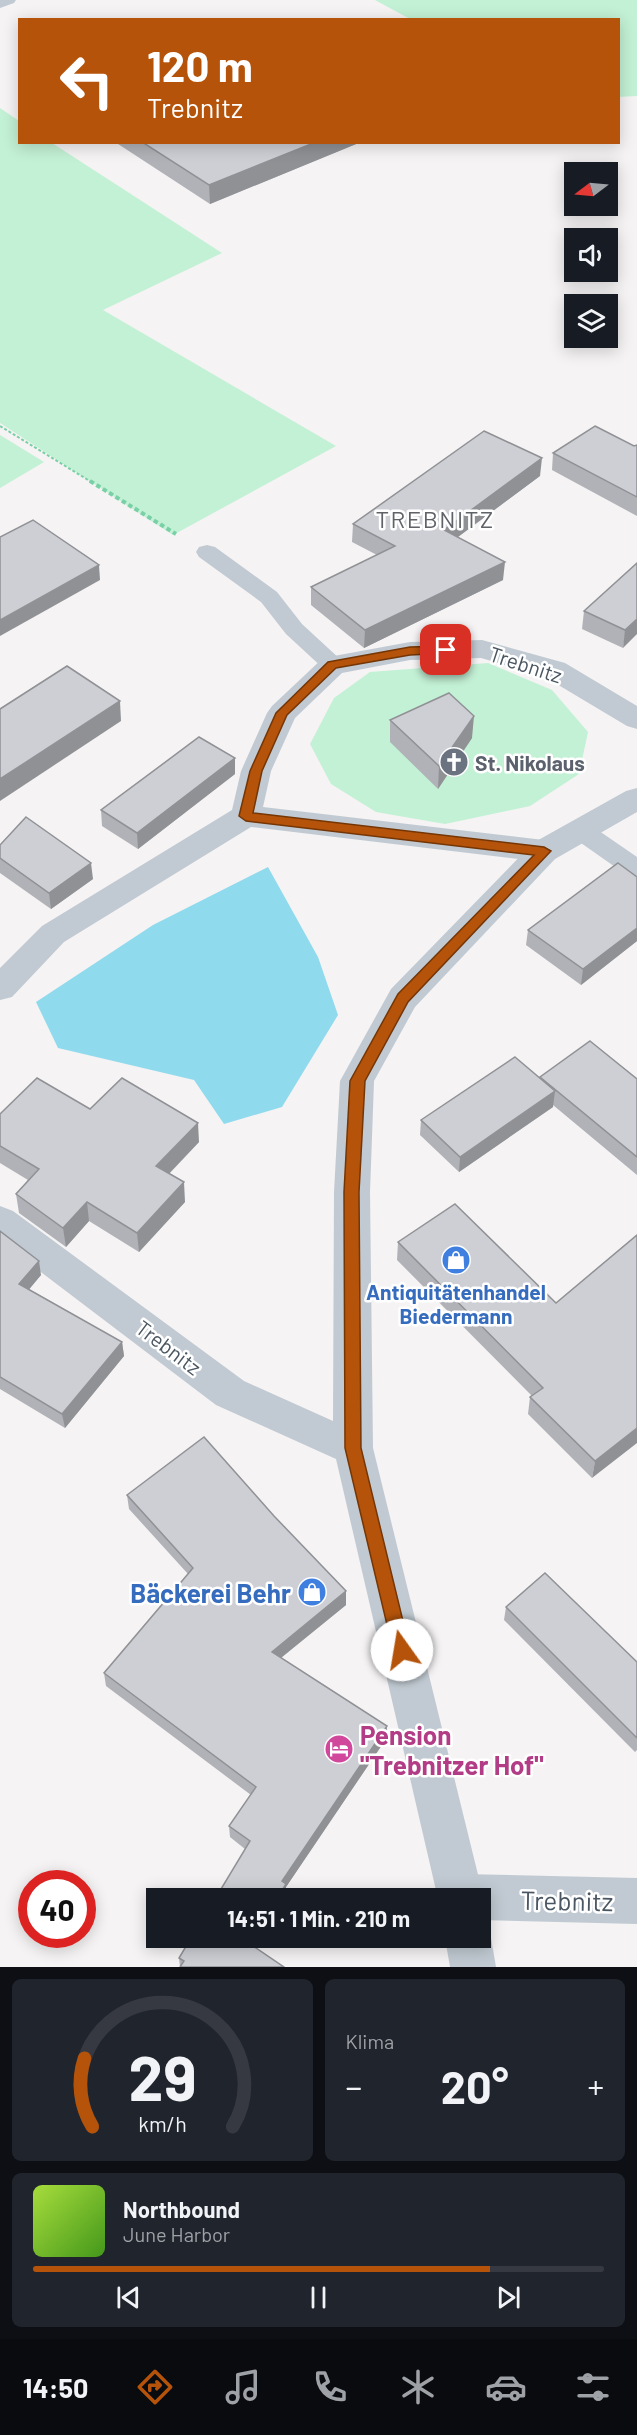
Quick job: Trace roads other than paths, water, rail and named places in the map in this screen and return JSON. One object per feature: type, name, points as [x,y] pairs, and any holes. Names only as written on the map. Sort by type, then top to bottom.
[{"type":"street","name":"Trebnitz","points":[[333,665],[410,651],[482,649],[555,669],[637,719]]},
{"type":"street","points":[[246,816],[256,771],[282,713],[333,665]]},
{"type":"street","points":[[458,1888],[353,1448],[352,1192],[357,1081],[403,998],[544,851],[637,798]]},
{"type":"street","points":[[0,988],[53,934],[246,816],[544,851]]},
{"type":"street","name":"Trebnitz","points":[[0,1221],[230,1393],[353,1448]]},
{"type":"street","name":"Trebnitz","points":[[491,1909],[637,1901]]},
{"type":"street","points":[[470,1948],[473,1967]]},
{"type":"lane","points":[[0,3],[8,0]]},
{"type":"lane","points":[[207,552],[269,597],[294,629],[333,665]]},
{"type":"lane","points":[[580,830],[637,870]]},
{"type":"water","points":[[268,867],[318,957],[338,1015],[282,1107],[224,1124],[194,1080],[58,1048],[36,1002],[153,925]]},
{"type":"place","name":"St. Nikolaus","points":[[454,762]]},
{"type":"place","name":"Antiquitätenhandel Biedermann","points":[[456,1260]]},
{"type":"place","name":"Bäckerei Behr","points":[[312,1592]]},
{"type":"place","name":"Pension \"Trebnitzer Hof\"","points":[[339,1749]]},
{"type":"district","name":"TREBNITZ","points":[[435,518]]}]
